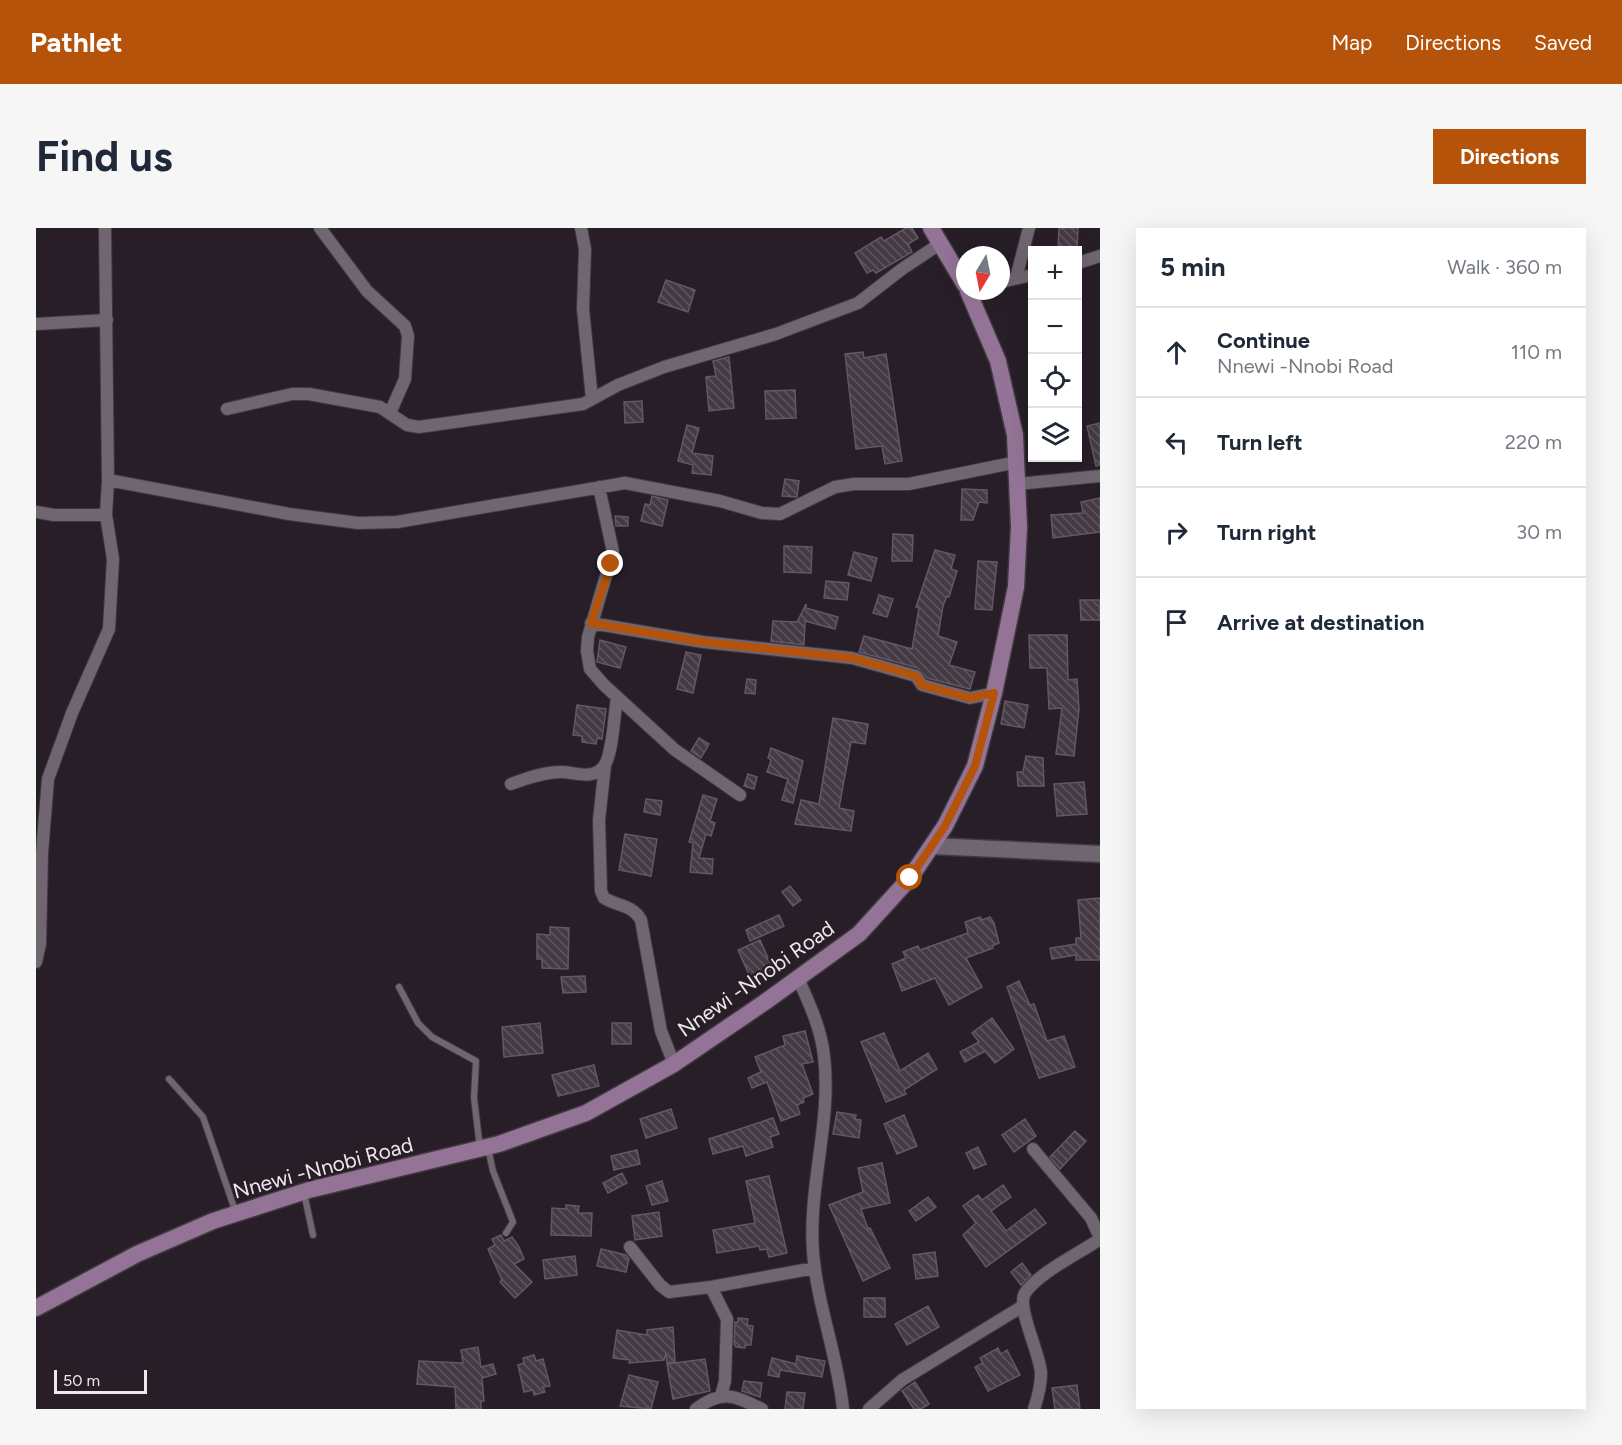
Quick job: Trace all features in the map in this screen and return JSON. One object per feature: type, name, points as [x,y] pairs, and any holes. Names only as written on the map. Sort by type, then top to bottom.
[{"type":"main road","points":[[931,228],[956,269]]},
{"type":"main road","name":"Nnewi -Nnobi Road","points":[[36,1308],[137,1254],[237,1214],[304,1192],[484,1148],[586,1113],[674,1064],[859,934],[910,878],[945,826],[975,766],[994,693],[1016,587],[1017,462],[1015,435],[998,361],[972,300]]},
{"type":"street","points":[[36,962],[40,944],[39,852],[48,779],[72,713],[109,629],[113,559],[106,515],[108,480],[105,228]]},
{"type":"street","points":[[320,228],[367,291],[405,326],[408,336],[405,379],[390,413]]},
{"type":"street","points":[[581,228],[585,249],[583,309],[592,399]]},
{"type":"street","points":[[1016,278],[1029,228]]},
{"type":"street","points":[[227,409],[292,394],[309,394],[380,407],[407,425],[419,427],[584,404],[618,385],[664,367],[776,334],[848,307],[941,243]]},
{"type":"street","points":[[1082,261],[1100,256]]},
{"type":"street","points":[[1010,280],[1028,276]]},
{"type":"street","points":[[36,324],[107,320]]},
{"type":"street","points":[[108,480],[289,514],[358,523],[397,522],[626,483],[720,501],[762,513],[780,514],[835,487],[854,484],[909,484],[1017,462]]},
{"type":"street","points":[[1017,484],[1100,476]]},
{"type":"street","points":[[599,487],[613,552],[591,623],[587,651],[590,669],[617,698],[675,750],[740,795]]},
{"type":"street","points":[[36,512],[54,515],[106,515]]},
{"type":"street","points":[[591,623],[672,638],[852,658],[916,676],[922,685],[970,698],[994,693]]},
{"type":"street","points":[[617,698],[605,765],[599,820],[601,891],[604,898],[637,912],[641,920],[661,1031],[674,1064]]},
{"type":"street","points":[[511,784],[534,776],[561,772],[591,775],[605,765]]},
{"type":"street","points":[[932,846],[1100,854]]},
{"type":"street","points":[[798,978],[819,1029],[824,1056],[824,1115],[813,1214],[815,1268],[843,1409]]},
{"type":"street","points":[[1033,1149],[1091,1218],[1100,1239],[1045,1275],[1026,1291],[1023,1306],[1034,1338],[1041,1371],[1040,1392],[1035,1409]]},
{"type":"street","points":[[630,1247],[664,1290],[675,1293],[815,1268]]},
{"type":"street","points":[[711,1287],[727,1319],[725,1381],[721,1396]]},
{"type":"street","points":[[869,1409],[902,1380],[1023,1306]]},
{"type":"street","points":[[696,1409],[708,1400],[721,1396],[739,1398],[762,1409]]},
{"type":"lane","points":[[399,987],[418,1023],[432,1037],[476,1061],[474,1098],[484,1148],[513,1222],[506,1233]]},
{"type":"lane","points":[[169,1079],[203,1116],[237,1214]]},
{"type":"lane","points":[[304,1192],[313,1235]]},
{"type":"building","points":[[906,228],[912,228],[918,238],[908,244],[912,252],[876,273],[873,270],[867,273],[855,253],[881,237],[884,241]]},
{"type":"building","points":[[1059,228],[1078,228],[1077,246],[1058,246]]},
{"type":"building","points":[[666,280],[695,290],[688,312],[658,302]]},
{"type":"building","points":[[863,352],[864,358],[886,354],[902,461],[885,464],[882,446],[856,449],[845,354]]},
{"type":"building","points":[[729,357],[734,408],[709,411],[706,377],[716,376],[713,361]]},
{"type":"building","points":[[795,390],[796,418],[766,419],[765,391]]},
{"type":"building","points":[[642,401],[643,422],[625,423],[624,402]]},
{"type":"building","points":[[1100,423],[1100,465],[1096,466],[1087,426]]},
{"type":"building","points":[[687,425],[699,428],[692,453],[713,456],[711,475],[692,473],[693,465],[678,461]]},
{"type":"building","points":[[785,479],[799,481],[797,497],[782,496]]},
{"type":"building","points":[[962,489],[987,490],[987,503],[979,502],[973,520],[961,520]]},
{"type":"building","points":[[652,496],[668,500],[662,526],[641,521],[645,504],[650,505]]},
{"type":"building","points":[[1100,498],[1100,532],[1053,538],[1051,515],[1083,513],[1081,502]]},
{"type":"building","points":[[615,516],[628,517],[628,526],[616,526]]},
{"type":"building","points":[[893,534],[913,535],[912,561],[892,561]]},
{"type":"building","points":[[784,546],[812,547],[811,573],[784,572]]},
{"type":"building","points":[[935,550],[955,555],[951,569],[957,571],[949,597],[947,596],[943,606],[938,636],[957,642],[949,665],[975,672],[970,689],[927,678],[918,668],[859,652],[864,636],[912,649],[919,608],[916,607]]},
{"type":"building","points":[[854,552],[877,558],[871,581],[848,575]]},
{"type":"building","points":[[978,561],[997,562],[992,610],[975,609]]},
{"type":"building","points":[[826,581],[849,583],[847,600],[824,598]]},
{"type":"building","points":[[879,595],[893,599],[887,617],[873,613]]},
{"type":"building","points":[[1080,600],[1100,600],[1100,620],[1081,620]]},
{"type":"building","points":[[806,604],[806,608],[838,617],[835,629],[805,621],[804,645],[771,641],[773,621],[797,622]]},
{"type":"building","points":[[1029,635],[1067,635],[1068,680],[1077,679],[1079,709],[1074,756],[1056,754],[1062,708],[1049,709],[1047,668],[1030,668]]},
{"type":"building","points":[[600,640],[626,647],[620,668],[597,662]]},
{"type":"building","points":[[686,652],[701,655],[693,693],[677,689]]},
{"type":"building","points":[[747,679],[756,680],[755,694],[745,693]]},
{"type":"building","points":[[1005,701],[1028,705],[1024,728],[1001,724]]},
{"type":"building","points":[[577,705],[606,709],[602,739],[597,738],[596,744],[582,742],[582,736],[573,735]]},
{"type":"building","points":[[833,718],[868,724],[865,744],[851,742],[839,808],[854,811],[851,831],[795,824],[801,800],[819,804]]},
{"type":"building","points":[[699,738],[709,744],[701,758],[691,751]]},
{"type":"building","points":[[771,748],[803,761],[793,803],[782,800],[788,779],[767,772],[771,760],[768,758]]},
{"type":"building","points":[[1026,756],[1043,758],[1044,786],[1018,786],[1017,772],[1023,772]]},
{"type":"building","points":[[748,774],[757,777],[754,789],[744,786]]},
{"type":"building","points":[[1084,782],[1087,814],[1057,816],[1054,784]]},
{"type":"building","points":[[703,795],[717,799],[710,821],[715,823],[711,836],[706,834],[699,858],[713,859],[712,874],[690,872],[693,843],[689,842]]},
{"type":"building","points":[[646,799],[662,801],[660,815],[644,812]]},
{"type":"building","points":[[625,834],[657,839],[651,876],[619,870]]},
{"type":"building","points":[[790,886],[801,900],[793,906],[782,892]]},
{"type":"building","points":[[1100,898],[1100,960],[1076,960],[1076,955],[1052,959],[1050,948],[1076,944],[1076,938],[1081,938],[1078,900]]},
{"type":"building","points":[[779,915],[784,926],[750,941],[746,930]]},
{"type":"building","points":[[980,917],[982,920],[990,917],[994,923],[999,943],[992,946],[993,948],[966,958],[982,987],[949,1005],[935,978],[902,991],[892,964],[906,958],[903,952],[918,946],[920,950],[968,933],[965,922]]},
{"type":"building","points":[[550,927],[569,928],[568,969],[542,968],[542,959],[537,959],[537,934],[550,935]]},
{"type":"building","points":[[760,940],[773,969],[751,979],[738,950]]},
{"type":"building","points":[[585,976],[586,992],[563,993],[561,977]]},
{"type":"building","points":[[1019,981],[1030,1005],[1034,1004],[1047,1041],[1064,1036],[1075,1067],[1039,1078],[1007,987]]},
{"type":"building","points":[[992,1018],[1014,1049],[995,1063],[985,1051],[965,1062],[960,1052],[979,1042],[972,1033]]},
{"type":"building","points":[[540,1023],[543,1053],[504,1057],[502,1027]]},
{"type":"building","points":[[612,1023],[631,1023],[631,1044],[612,1044]]},
{"type":"building","points":[[805,1031],[813,1062],[802,1064],[813,1094],[803,1098],[804,1102],[797,1105],[800,1114],[781,1121],[767,1082],[752,1088],[748,1078],[761,1072],[755,1057],[785,1045],[783,1036]]},
{"type":"building","points":[[884,1033],[900,1071],[928,1053],[937,1069],[904,1090],[906,1094],[886,1102],[861,1042]]},
{"type":"building","points":[[594,1065],[599,1086],[558,1096],[552,1075]]},
{"type":"building","points":[[671,1109],[677,1128],[646,1138],[640,1119]]},
{"type":"building","points":[[837,1112],[856,1115],[855,1119],[861,1120],[859,1138],[833,1134]]},
{"type":"building","points":[[904,1115],[917,1146],[897,1154],[884,1124]]},
{"type":"building","points":[[773,1118],[779,1134],[770,1137],[773,1147],[746,1156],[743,1146],[713,1154],[709,1139]]},
{"type":"building","points":[[1025,1119],[1036,1136],[1014,1152],[1002,1135]]},
{"type":"building","points":[[1075,1131],[1086,1141],[1060,1169],[1050,1157]]},
{"type":"building","points":[[978,1147],[986,1164],[974,1169],[966,1153]]},
{"type":"building","points":[[637,1150],[640,1164],[614,1170],[611,1156]]},
{"type":"building","points":[[882,1163],[890,1203],[861,1209],[868,1229],[870,1228],[890,1268],[863,1281],[829,1205],[863,1192],[858,1168]]},
{"type":"building","points":[[622,1173],[627,1183],[608,1193],[603,1183]]},
{"type":"building","points":[[769,1176],[787,1253],[769,1257],[767,1249],[760,1250],[759,1246],[717,1253],[713,1230],[755,1223],[746,1181]]},
{"type":"building","points":[[662,1181],[668,1201],[652,1205],[646,1186]]},
{"type":"building","points":[[1003,1185],[1011,1197],[991,1211],[1006,1231],[1035,1209],[1046,1223],[986,1267],[963,1235],[976,1223],[963,1206],[978,1195],[982,1200]]},
{"type":"building","points":[[928,1197],[936,1207],[916,1221],[909,1211]]},
{"type":"building","points":[[566,1205],[579,1206],[578,1213],[592,1213],[591,1236],[551,1235],[552,1208],[566,1209]]},
{"type":"building","points":[[659,1212],[662,1236],[635,1240],[632,1216]]},
{"type":"building","points":[[501,1235],[504,1241],[512,1237],[519,1247],[524,1259],[514,1264],[532,1282],[515,1298],[500,1282],[502,1280],[488,1249],[495,1245],[492,1239]]},
{"type":"building","points":[[601,1249],[626,1255],[629,1259],[626,1272],[597,1266]]},
{"type":"building","points":[[935,1252],[938,1276],[916,1279],[913,1255]]},
{"type":"building","points":[[575,1256],[577,1275],[545,1279],[543,1260]]},
{"type":"building","points":[[1022,1263],[1031,1275],[1021,1285],[1011,1272]]},
{"type":"building","points":[[864,1298],[885,1298],[885,1317],[864,1317]]},
{"type":"building","points":[[928,1306],[939,1327],[907,1345],[895,1324]]},
{"type":"building","points":[[738,1318],[748,1319],[747,1325],[753,1326],[751,1345],[745,1345],[745,1348],[736,1347],[734,1344],[735,1322],[738,1322]]},
{"type":"building","points":[[673,1327],[675,1362],[667,1363],[666,1353],[664,1360],[629,1363],[630,1360],[613,1358],[617,1330],[647,1335],[647,1330]]},
{"type":"building","points":[[478,1347],[481,1367],[493,1364],[496,1374],[482,1378],[484,1401],[481,1401],[481,1409],[456,1409],[455,1387],[417,1384],[419,1361],[463,1363],[461,1350]]},
{"type":"building","points":[[998,1348],[1001,1354],[1007,1350],[1020,1375],[988,1391],[975,1367],[983,1363],[980,1358]]},
{"type":"building","points":[[534,1355],[536,1361],[543,1359],[550,1386],[543,1387],[545,1392],[534,1395],[533,1390],[524,1392],[518,1365],[524,1363],[523,1358]]},
{"type":"building","points":[[797,1356],[825,1361],[822,1377],[780,1370],[779,1377],[768,1375],[772,1358],[796,1364]]},
{"type":"building","points":[[705,1359],[710,1391],[673,1399],[667,1364]]},
{"type":"building","points":[[629,1375],[658,1382],[651,1409],[620,1406]]},
{"type":"building","points":[[744,1381],[762,1383],[760,1397],[742,1391]]},
{"type":"building","points":[[915,1382],[929,1404],[921,1409],[914,1409],[902,1391]]},
{"type":"building","points":[[1077,1385],[1080,1409],[1055,1409],[1052,1388]]},
{"type":"building","points":[[787,1392],[805,1393],[803,1409],[785,1409]]},
{"type":"route","points":[[611,564],[591,623],[662,637],[852,658],[916,676],[922,685],[970,698],[994,693],[975,766],[945,826],[910,878]]}]
